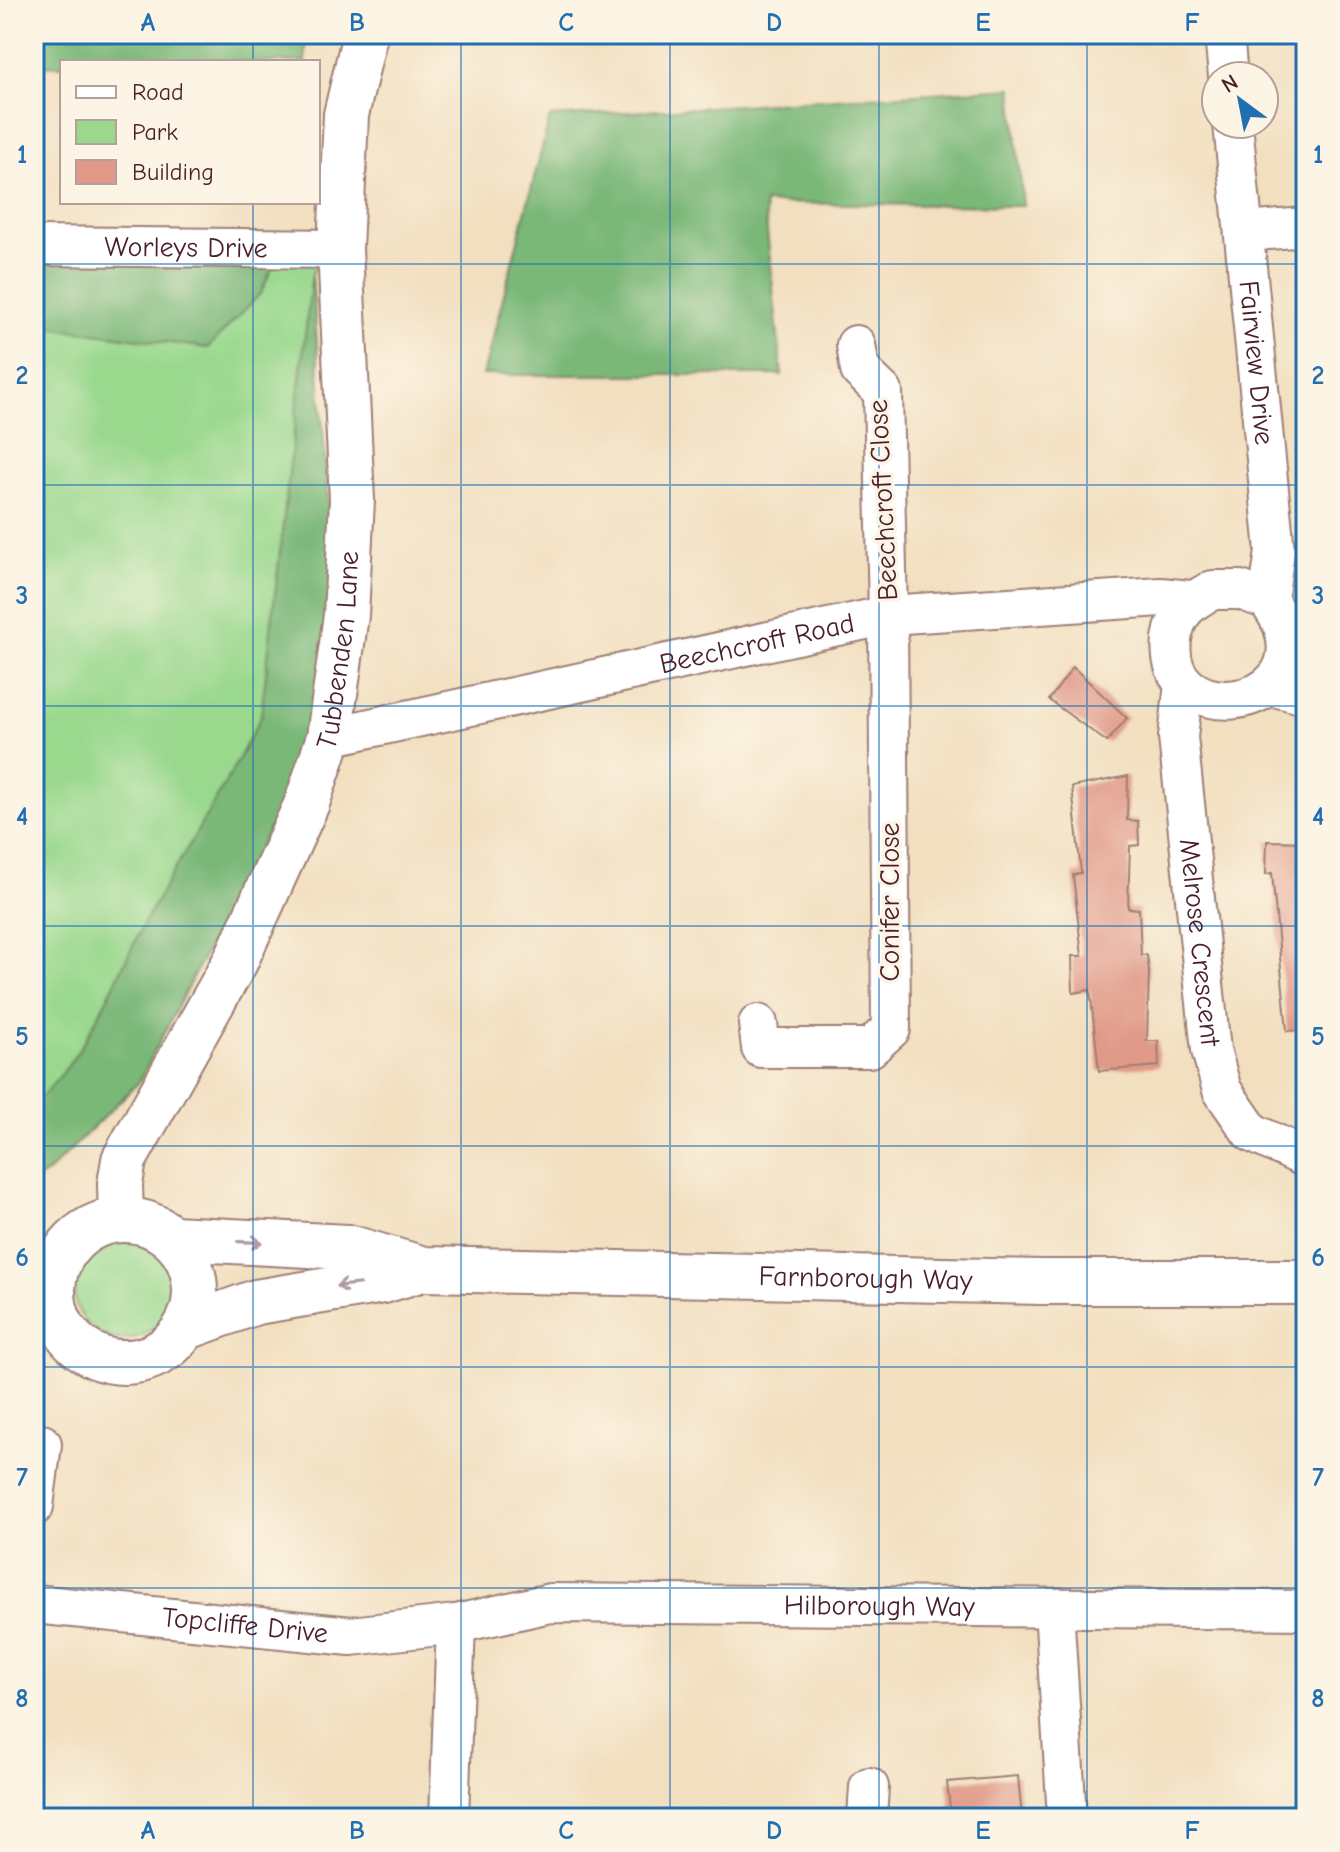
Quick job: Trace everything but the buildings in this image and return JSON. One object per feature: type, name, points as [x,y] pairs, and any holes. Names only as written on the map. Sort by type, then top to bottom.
[{"type":"main road","name":"Tubbenden Lane","points":[[121,1219],[120,1184],[124,1160],[235,962],[307,803],[329,737],[346,615],[352,500],[340,249],[346,115],[365,34]]},
{"type":"main road","points":[[121,1219],[151,1225],[173,1238],[187,1257],[195,1281],[194,1306],[187,1327],[173,1344],[154,1357],[133,1362],[110,1362],[53,1339],[59,1323],[52,1299],[54,1274],[49,1258],[103,1222],[121,1219]]},
{"type":"main road","name":"Farnborough Way","points":[[173,1238],[348,1247],[424,1269],[1026,1282],[1306,1282]]},
{"type":"main road","name":"Farnborough Way","points":[[187,1327],[256,1302],[383,1281],[424,1269]]},
{"type":"street","points":[[1224,34],[1226,60]]},
{"type":"street","name":"Fairview Drive","points":[[1235,140],[1275,551],[1268,600]]},
{"type":"street","points":[[1245,232],[1306,227]]},
{"type":"street","name":"Worleys Drive","points":[[34,246],[340,249]]},
{"type":"street","name":"Beechcroft Close","points":[[856,345],[860,370],[883,392],[888,615]]},
{"type":"street","points":[[1213,590],[1240,590],[1268,600],[1283,628],[1288,691],[1242,700],[1210,700],[1184,684],[1171,653],[1174,625],[1190,600],[1213,590]]},
{"type":"street","name":"Beechcroft Road","points":[[329,737],[888,615],[1161,597],[1190,600]]},
{"type":"street","name":"Conifer Close","points":[[758,1024],[761,1048],[870,1048],[891,1029],[888,615]]},
{"type":"street","name":"Melrose Crescent","points":[[1184,684],[1178,737],[1211,1050],[1222,1090],[1251,1132],[1306,1158]]},
{"type":"street","points":[[34,1506],[42,1444]]},
{"type":"street","name":"Hilborough Way","points":[[456,1624],[550,1603],[1306,1610]]},
{"type":"street","name":"Topcliffe Drive","points":[[34,1604],[351,1636],[456,1624]]},
{"type":"street","points":[[1054,1608],[1067,1818]]},
{"type":"street","points":[[449,1818],[456,1624]]},
{"type":"green space","points":[[34,34],[307,34],[305,60],[60,60],[60,66],[34,65]]},
{"type":"green space","points":[[1012,88],[1023,206],[764,203],[782,375],[483,375],[550,117]]},
{"type":"green space","points":[[34,258],[318,263],[312,274],[296,776],[139,1082],[46,1174],[34,1180]]},
{"type":"green space","points":[[34,258],[276,259],[261,293],[208,348],[34,325]]},
{"type":"green space","points":[[312,274],[336,612],[296,776],[139,1082],[46,1174],[34,1180],[34,1102],[52,1086],[85,1040],[150,912],[261,716]]},
{"type":"green space","points":[[123,1241],[142,1244],[158,1255],[169,1271],[172,1290],[169,1309],[158,1325],[142,1336],[123,1339],[104,1336],[88,1325],[77,1309],[74,1290],[77,1271],[88,1255],[104,1244]]}]
